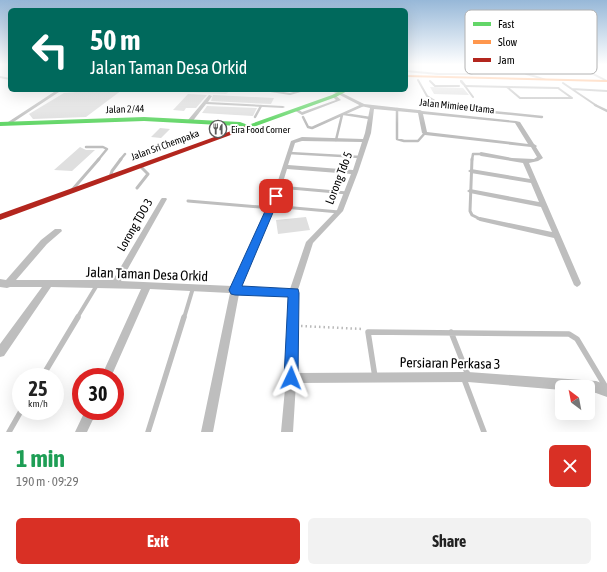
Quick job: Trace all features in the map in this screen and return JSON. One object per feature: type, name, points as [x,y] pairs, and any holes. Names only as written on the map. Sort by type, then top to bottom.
[{"type":"main road","name":"Jalan Sri Chempaka","points":[[0,216],[250,127],[338,93]]},
{"type":"main road","name":"Jalan 2/44","points":[[4,124],[144,119],[240,124],[250,127]]},
{"type":"street","points":[[4,124],[57,92]]},
{"type":"street","name":"Jalan Mimiee Utama","points":[[338,93],[363,105],[372,107],[516,122],[534,146]]},
{"type":"street","points":[[190,121],[210,96]]},
{"type":"street","points":[[205,103],[283,107]]},
{"type":"street","name":"Lorong Tdo 5","points":[[294,293],[309,243],[339,212],[356,172],[365,141],[372,107]]},
{"type":"street","points":[[420,111],[425,133],[534,146],[540,158],[536,162],[481,154]]},
{"type":"street","points":[[207,432],[235,290],[272,207],[286,167],[292,142],[298,139],[365,141]]},
{"type":"street","points":[[525,161],[577,283]]},
{"type":"street","points":[[286,167],[356,172]]},
{"type":"street","points":[[471,171],[534,182]]},
{"type":"street","points":[[470,191],[544,205]]},
{"type":"street","name":"Lorong TDO 3","points":[[115,284],[164,199]]},
{"type":"street","points":[[480,219],[556,236]]},
{"type":"street","points":[[2,284],[44,242],[58,231]]},
{"type":"street","name":"Jalan Taman Desa Orkid","points":[[2,284],[115,284],[294,293]]},
{"type":"street","points":[[0,352],[48,285]]},
{"type":"street","points":[[110,368],[147,286]]},
{"type":"street","points":[[288,432],[294,293]]},
{"type":"street","name":"Persiaran Perkasa 3","points":[[291,378],[466,377],[596,387],[607,390]]},
{"type":"street","points":[[81,432],[87,420]]},
{"type":"lane","points":[[421,84],[426,95],[436,101],[490,112],[542,117]]},
{"type":"lane","points":[[462,84],[473,97]]},
{"type":"lane","points":[[504,84],[520,98],[572,99],[556,84]]},
{"type":"lane","points":[[558,84],[572,89],[598,107],[607,111]]},
{"type":"lane","points":[[572,89],[607,91]]},
{"type":"lane","points":[[283,92],[296,94],[300,92]]},
{"type":"lane","points":[[303,118],[308,127],[311,128],[363,105]]},
{"type":"lane","points":[[255,117],[261,106]]},
{"type":"lane","points":[[398,109],[397,139],[418,142],[425,133]]},
{"type":"lane","points":[[343,115],[370,118]]},
{"type":"lane","points":[[336,140],[343,115]]},
{"type":"lane","points":[[71,191],[107,149],[103,147],[86,147]]},
{"type":"lane","points":[[289,153],[360,157]]},
{"type":"lane","points":[[110,177],[112,170],[125,154]]},
{"type":"lane","points":[[480,219],[470,213],[470,191],[472,155],[481,154]]},
{"type":"lane","points":[[137,188],[148,174],[140,166]]},
{"type":"lane","points":[[279,186],[347,193]]},
{"type":"lane","points":[[188,201],[339,212]]},
{"type":"lane","points":[[47,368],[97,284]]},
{"type":"lane","points":[[148,432],[193,288]]},
{"type":"lane","points":[[375,377],[368,332],[451,332],[572,335],[577,339],[607,390]]},
{"type":"lane","points":[[451,332],[484,432]]},
{"type":"lane","points":[[9,432],[16,420]]},
{"type":"path","points":[[293,326],[358,328],[368,332]]},
{"type":"shaded area","points":[[180,92],[228,92],[226,94]]},
{"type":"building","points":[[430,87],[463,88],[469,95],[434,94]]},
{"type":"building","points":[[119,92],[86,117],[33,119],[29,114],[64,93]]},
{"type":"building","points":[[188,94],[207,95],[196,108],[186,108],[184,111],[173,110]]},
{"type":"building","points":[[213,95],[274,98],[271,104],[211,101]]},
{"type":"building","points":[[207,106],[257,108],[253,116],[202,113]]},
{"type":"building","points":[[160,128],[170,129],[161,138],[151,137]]},
{"type":"building","points":[[80,147],[86,150],[95,150],[72,171],[54,170]]},
{"type":"building","points":[[306,217],[310,230],[278,234],[276,220]]},
{"type":"traffic: fast","points":[[245,128],[342,92]]},
{"type":"traffic: fast","points":[[0,124],[144,119],[240,124],[249,127]]},
{"type":"traffic: jam","points":[[0,217],[245,128]]},
{"type":"place","name":"Eira Food Corner","points":[[218,129]]},
{"type":"route","points":[[276,196],[235,290],[294,293],[291,378]]}]
